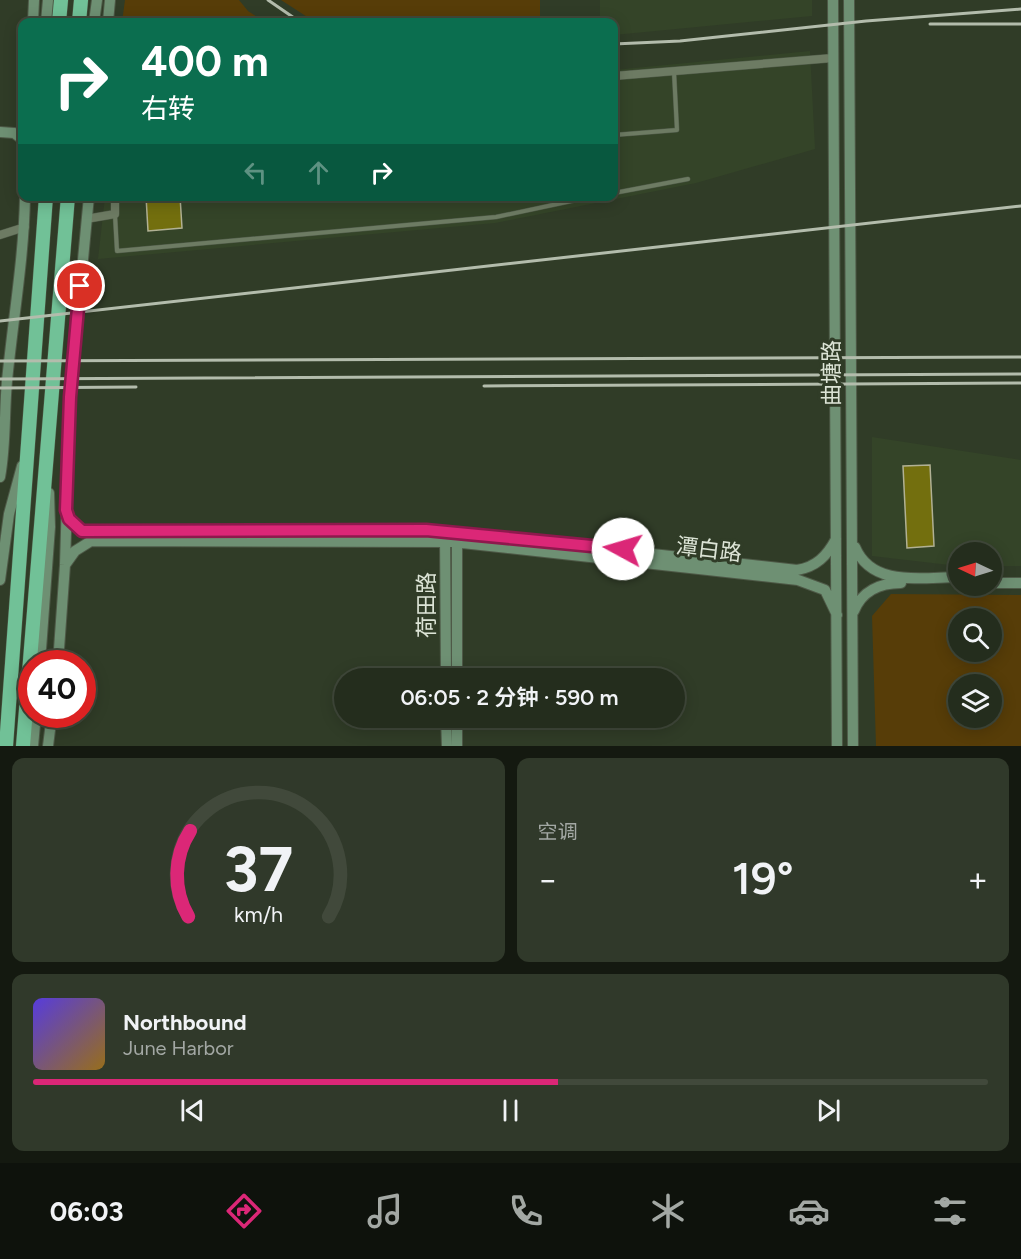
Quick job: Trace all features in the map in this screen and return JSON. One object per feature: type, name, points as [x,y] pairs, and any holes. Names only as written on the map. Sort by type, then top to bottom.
[{"type":"highway","points":[[59,18],[61,0]]},
{"type":"highway","points":[[80,18],[81,0]]},
{"type":"highway","points":[[6,746],[43,243],[44,201]]},
{"type":"highway","points":[[23,746],[70,201]]},
{"type":"street","points":[[33,18],[34,0]]},
{"type":"street","points":[[46,18],[48,0]]},
{"type":"street","points":[[95,18],[97,0]]},
{"type":"street","points":[[108,18],[110,0]]},
{"type":"street","name":"曲塘路","points":[[833,0],[837,746]]},
{"type":"street","name":"曲塘路","points":[[849,0],[853,746]]},
{"type":"street","points":[[618,76],[834,58]]},
{"type":"street","points":[[0,131],[18,126]]},
{"type":"street","points":[[0,131],[15,133],[18,136]]},
{"type":"street","points":[[0,477],[6,444],[5,402],[25,227],[25,201]]},
{"type":"street","points":[[59,650],[65,565],[70,397],[88,201]]},
{"type":"street","points":[[86,219],[115,214],[115,201]]},
{"type":"street","points":[[0,235],[25,227]]},
{"type":"street","points":[[0,580],[9,514],[27,442]]},
{"type":"street","points":[[41,650],[50,527],[47,447]]},
{"type":"street","name":"潭白路","points":[[66,510],[75,525],[82,531],[92,532],[451,537],[797,570],[816,564],[831,550],[836,539]]},
{"type":"street","name":"潭白路","points":[[65,565],[75,551],[91,541],[417,541],[451,537],[486,544],[798,579],[825,590],[837,615]]},
{"type":"street","name":"荷田路","points":[[446,668],[446,568],[451,537]]},
{"type":"street","name":"荷田路","points":[[451,537],[457,573],[457,668]]},
{"type":"street","points":[[852,539],[863,562],[884,576],[948,577]]},
{"type":"street","points":[[417,541],[436,549],[446,568]]},
{"type":"street","points":[[457,573],[459,561],[466,552],[486,544]]},
{"type":"street","points":[[1002,577],[1021,577]]},
{"type":"street","points":[[853,615],[862,597],[883,585],[948,583]]},
{"type":"street","points":[[1002,583],[1021,583]]},
{"type":"street","points":[[33,746],[35,728]]},
{"type":"street","points":[[48,746],[50,728]]},
{"type":"street","points":[[446,728],[447,746]]},
{"type":"street","points":[[457,728],[457,746]]},
{"type":"lane","points":[[618,135],[677,130],[674,72]]},
{"type":"lane","points":[[618,192],[688,179]]},
{"type":"lane","points":[[115,214],[117,251],[496,217],[571,201]]},
{"type":"shaded area","points":[[125,0],[239,0],[248,11],[259,18],[123,18]]},
{"type":"shaded area","points":[[281,0],[540,0],[540,18],[309,18]]},
{"type":"shaded area","points":[[600,0],[812,0],[812,16],[618,35],[618,18],[600,18]]},
{"type":"shaded area","points":[[810,51],[815,149],[696,183],[618,199],[618,70]]},
{"type":"shaded area","points":[[105,201],[606,201],[495,223],[98,259]]},
{"type":"shaded area","points":[[872,437],[1021,460],[1021,566],[1002,566],[1002,542],[948,542],[948,565],[872,556]]},
{"type":"shaded area","points":[[891,594],[1021,595],[1021,746],[876,746],[872,616]]},
{"type":"building","points":[[146,201],[180,201],[182,228],[148,231]]},
{"type":"building","points":[[930,465],[934,546],[907,548],[903,466]]},
{"type":"railway","points":[[268,0],[294,18]]},
{"type":"railway","points":[[618,44],[680,41],[866,21],[1021,9]]},
{"type":"railway","points":[[930,24],[1021,24]]},
{"type":"railway","points":[[0,321],[1021,206]]},
{"type":"railway","points":[[0,361],[1021,357]]},
{"type":"railway","points":[[0,379],[1021,374]]},
{"type":"railway","points":[[484,386],[1021,383]]},
{"type":"railway","points":[[0,388],[136,387]]},
{"type":"route","points":[[80,286],[70,397],[66,510],[69,519],[82,531],[426,530],[623,549]]}]
